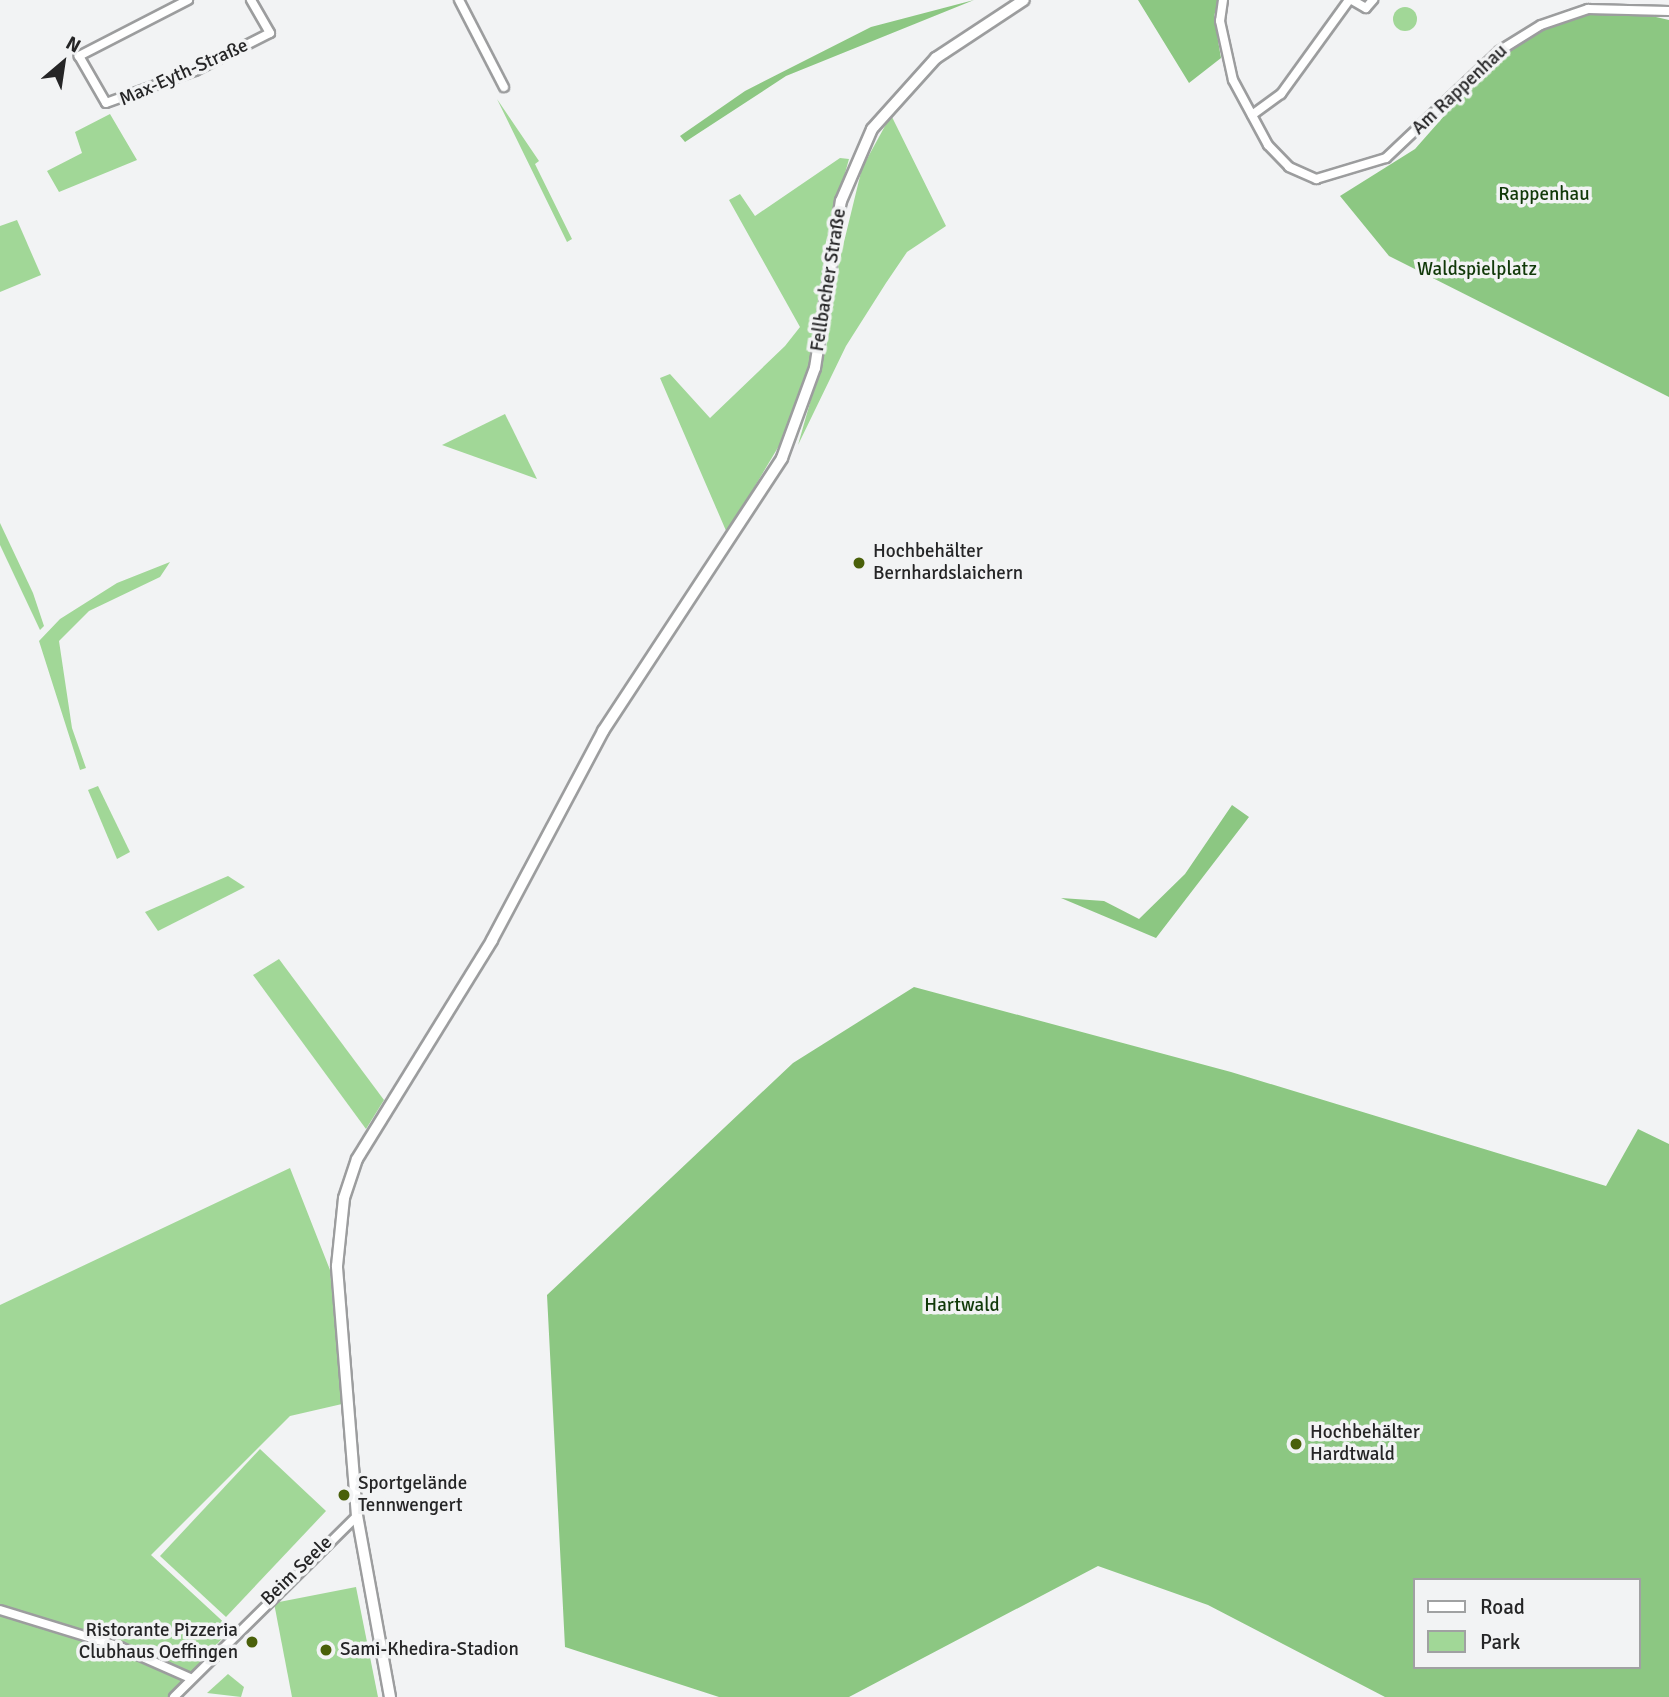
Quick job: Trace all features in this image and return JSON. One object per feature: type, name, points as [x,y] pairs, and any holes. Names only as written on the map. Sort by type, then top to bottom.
[{"type":"main road","name":"Fellbacher Straße","points":[[390,1697],[357,1516],[337,1266],[344,1198],[357,1158],[513,905],[603,731],[771,477],[802,415],[818,352],[836,218],[862,146],[909,82],[1024,0]]},
{"type":"street","name":"Max-Eyth-Straße","points":[[188,0],[79,56],[104,100],[113,105],[270,33],[251,0]]},
{"type":"street","points":[[459,0],[504,87]]},
{"type":"street","points":[[1223,0],[1220,21],[1227,57],[1252,115],[1281,94],[1350,0],[1366,8],[1373,0]]},
{"type":"street","name":"Am Rappenhau","points":[[1252,115],[1268,145],[1306,178],[1351,173],[1386,158],[1499,51],[1541,25],[1588,9],[1669,11]]},
{"type":"street","name":"Beim Seele","points":[[174,1697],[240,1626],[357,1516]]},
{"type":"street","points":[[0,1610],[120,1647],[190,1678]]},
{"type":"green space","points":[[974,0],[786,76],[685,142],[680,136],[745,91],[871,27]]},
{"type":"green space","points":[[1138,0],[1218,0],[1214,17],[1221,58],[1189,83]]},
{"type":"green space","name":"Rappenhau","points":[[1608,6],[1669,20],[1669,397],[1389,256],[1340,196],[1415,149],[1512,39]]},
{"type":"green space","points":[[1405,7],[1414,10],[1417,19],[1414,28],[1405,31],[1396,28],[1393,19],[1396,10]]},
{"type":"green space","points":[[497,99],[539,161],[535,164],[572,239],[567,242]]},
{"type":"green space","points":[[110,114],[137,160],[59,192],[47,171],[82,153],[75,132]]},
{"type":"green space","points":[[891,115],[946,226],[907,252],[886,283],[846,346],[798,445],[828,339],[833,287],[862,168]]},
{"type":"green space","points":[[840,158],[849,159],[826,242],[814,350],[795,419],[727,533],[660,378],[670,374],[710,418],[785,346],[800,327],[729,200],[740,194],[755,216]]},
{"type":"green space","points":[[17,220],[41,275],[0,292],[0,226]]},
{"type":"green space","points":[[505,414],[537,479],[442,445]]},
{"type":"green space","points":[[0,523],[33,593],[44,626],[40,630],[0,545]]},
{"type":"green space","points":[[170,562],[160,577],[89,611],[59,641],[72,728],[86,768],[80,770],[39,641],[60,619],[117,583]]},
{"type":"green space","points":[[98,786],[130,852],[117,859],[88,790]]},
{"type":"green space","points":[[1232,805],[1249,817],[1156,938],[1061,898],[1104,901],[1139,919],[1185,874]]},
{"type":"green space","points":[[228,876],[245,887],[158,931],[145,912]]},
{"type":"green space","points":[[279,959],[384,1100],[366,1129],[253,975]]},
{"type":"green space","name":"Hartwald","points":[[914,987],[1231,1072],[1606,1186],[1638,1129],[1669,1144],[1669,1697],[1385,1697],[1208,1605],[1098,1566],[849,1697],[719,1697],[565,1647],[547,1295],[793,1063]]},
{"type":"green space","points":[[290,1168],[330,1270],[342,1404],[290,1416],[151,1555],[231,1629],[168,1697],[0,1697],[0,1305]]},
{"type":"green space","points":[[260,1449],[326,1511],[226,1617],[160,1556]]},
{"type":"green space","name":"Sami-Khedira-Stadion","points":[[356,1587],[378,1697],[292,1697],[274,1603]]},
{"type":"green space","points":[[228,1674],[244,1687],[241,1697],[207,1693]]},
{"type":"place","name":"Hochbehälter Bernhardslaichern","points":[[859,563]]},
{"type":"place","name":"Hochbehälter Hardtwald","points":[[1296,1444]]},
{"type":"place","name":"Sportgelände Tennwengert","points":[[344,1495]]},
{"type":"place","name":"Ristorante Pizzeria Clubhaus Oeffingen","points":[[252,1642]]},
{"type":"place","name":"Sami-Khedira-Stadion","points":[[326,1650]]},
{"type":"park label","name":"Waldspielplatz","points":[[1477,270]]}]
